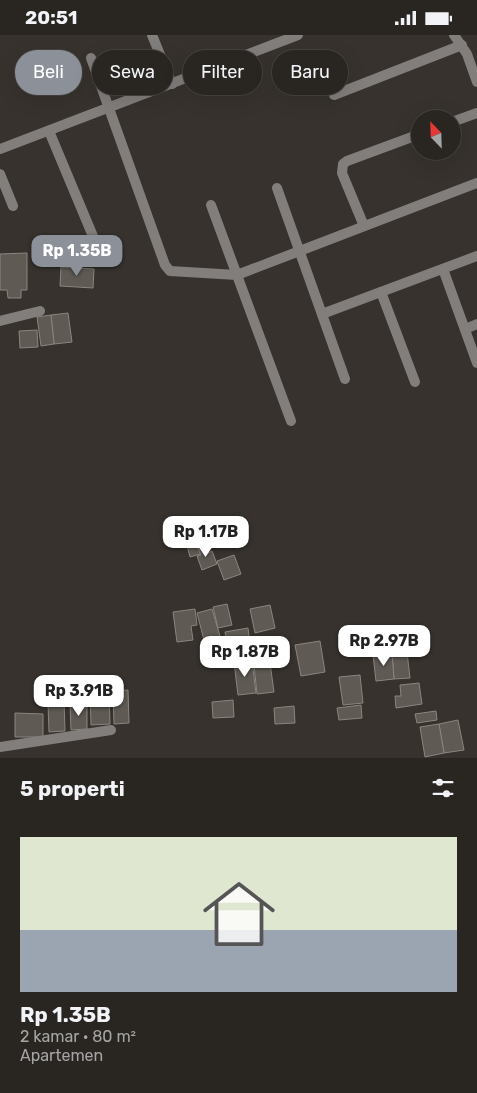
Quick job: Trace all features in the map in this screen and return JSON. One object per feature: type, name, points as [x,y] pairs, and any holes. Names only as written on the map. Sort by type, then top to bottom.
[{"type":"street","points":[[152,35],[158,50]]},
{"type":"street","points":[[173,84],[298,35]]},
{"type":"street","points":[[454,35],[467,54],[477,82]]},
{"type":"street","points":[[348,90],[462,45]]},
{"type":"street","points":[[91,58],[168,268],[173,271],[238,275],[477,183]]},
{"type":"street","points":[[0,149],[144,95]]},
{"type":"street","points":[[461,119],[477,113]]},
{"type":"street","points":[[49,131],[100,253]]},
{"type":"street","points":[[364,226],[342,173],[343,164],[411,137]]},
{"type":"street","points":[[0,174],[12,207]]},
{"type":"street","points":[[277,188],[345,379]]},
{"type":"street","points":[[211,205],[290,421]]},
{"type":"street","points":[[322,315],[477,256]]},
{"type":"street","points":[[443,269],[477,363]]},
{"type":"street","points":[[381,292],[415,382]]},
{"type":"street","points":[[0,321],[40,311]]},
{"type":"street","points":[[465,329],[477,324]]},
{"type":"street","points":[[0,747],[111,730]]},
{"type":"building","points":[[27,253],[27,290],[21,290],[21,298],[8,298],[7,290],[0,290],[0,254]]},
{"type":"building","points":[[61,267],[94,269],[93,288],[60,286]]},
{"type":"building","points":[[68,313],[72,342],[54,344],[51,315]]},
{"type":"building","points":[[51,315],[54,344],[41,346],[37,317]]},
{"type":"building","points":[[37,330],[38,347],[20,348],[19,331]]},
{"type":"building","points":[[195,540],[200,554],[190,557],[186,542]]},
{"type":"building","points":[[205,545],[208,553],[212,551],[217,564],[202,570],[197,556],[201,555],[198,547]]},
{"type":"building","points":[[234,555],[241,574],[224,580],[217,561]]},
{"type":"building","points":[[227,604],[232,625],[218,628],[213,607]]},
{"type":"building","points":[[270,605],[275,628],[255,633],[250,609]]},
{"type":"building","points":[[195,609],[197,625],[191,626],[193,640],[177,642],[173,612]]},
{"type":"building","points":[[212,609],[220,636],[204,640],[197,613]]},
{"type":"building","points":[[248,628],[251,651],[228,654],[225,632]]},
{"type":"building","points":[[406,638],[407,649],[374,653],[373,641]]},
{"type":"building","points":[[320,641],[325,672],[301,676],[295,645]]},
{"type":"building","points":[[407,652],[410,678],[394,679],[392,653]]},
{"type":"building","points":[[392,653],[394,679],[376,681],[373,655]]},
{"type":"building","points":[[252,661],[256,693],[238,695],[234,662]]},
{"type":"building","points":[[270,663],[274,692],[257,694],[254,665]]},
{"type":"building","points":[[360,675],[363,703],[343,705],[339,677]]},
{"type":"building","points":[[419,683],[422,704],[396,708],[395,696],[401,696],[400,685]]},
{"type":"building","points":[[41,688],[64,688],[64,701],[41,701]]},
{"type":"building","points":[[128,690],[129,723],[114,724],[113,691]]},
{"type":"building","points":[[90,691],[109,691],[110,724],[91,725]]},
{"type":"building","points":[[233,700],[234,717],[213,718],[212,702]]},
{"type":"building","points":[[64,702],[65,731],[49,732],[48,703]]},
{"type":"building","points":[[70,704],[87,704],[87,729],[71,730]]},
{"type":"building","points":[[361,705],[362,718],[339,720],[337,708]]},
{"type":"building","points":[[294,706],[295,723],[275,724],[274,708]]},
{"type":"building","points":[[436,711],[437,720],[417,723],[415,714]]},
{"type":"building","points":[[15,713],[43,714],[43,737],[15,737]]},
{"type":"building","points":[[458,720],[464,750],[444,753],[439,724]]},
{"type":"building","points":[[439,724],[444,753],[425,757],[420,727]]}]
